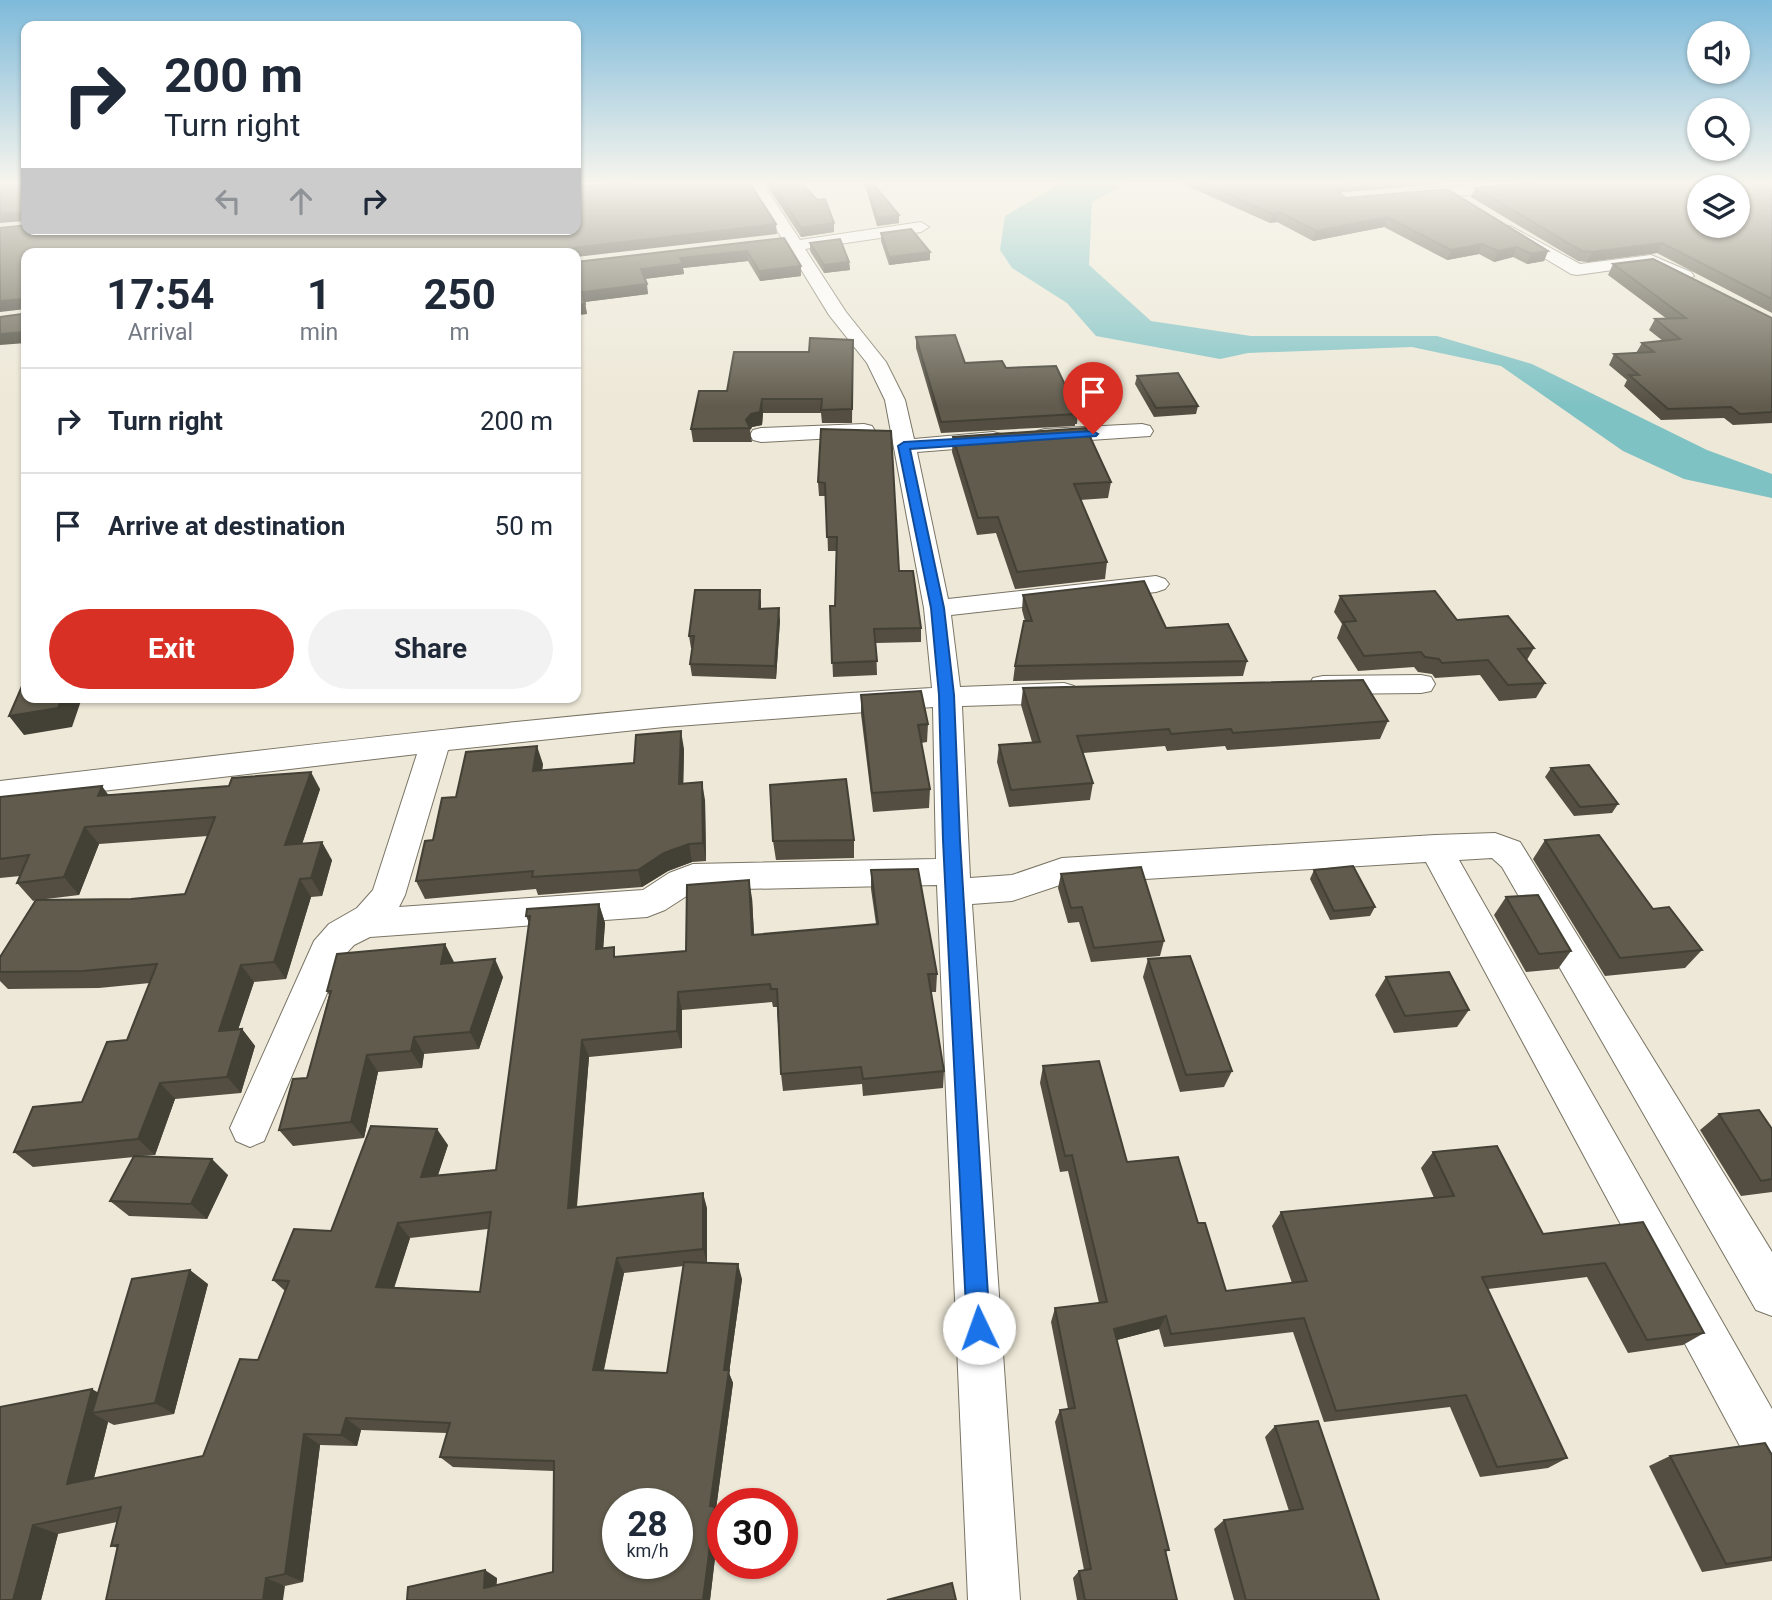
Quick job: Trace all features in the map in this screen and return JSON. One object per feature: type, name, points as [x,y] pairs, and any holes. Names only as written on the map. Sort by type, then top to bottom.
[{"type":"street","points":[[801,257],[835,310],[876,362],[895,400],[937,608],[947,695],[954,882],[994,1600]]},
{"type":"street","points":[[1553,257],[1572,268],[1587,270],[1651,260],[1702,285]]},
{"type":"street","points":[[761,435],[903,438],[1142,431]]},
{"type":"street","points":[[937,608],[1156,584]]},
{"type":"street","points":[[1300,686],[1421,684]]},
{"type":"street","points":[[0,793],[691,714],[947,695],[1085,692]]},
{"type":"street","points":[[363,923],[388,895],[435,743]]},
{"type":"street","points":[[250,1128],[327,951],[340,933],[363,923],[647,903],[664,895],[676,884],[693,877],[954,882],[1012,888],[1062,871],[1495,845],[1508,851],[1514,858],[1772,1294]]},
{"type":"street","points":[[1435,847],[1772,1457]]},
{"type":"water","points":[[1004,257],[1089,257],[1089,265],[1151,321],[1251,336],[1437,336],[1532,364],[1707,450],[1772,474],[1772,498],[1684,479],[1623,451],[1501,366],[1412,347],[1248,353],[1220,359],[1096,336],[1067,303],[1012,268]]},
{"type":"building","points":[[0,257],[21,257],[21,299],[0,301]]},
{"type":"building","points":[[622,257],[693,257],[680,258],[683,264],[641,269],[647,284],[582,292],[585,304],[581,304],[581,261]]},
{"type":"building","points":[[750,257],[795,257],[801,266],[759,271]]},
{"type":"building","points":[[819,257],[847,257],[849,262],[824,265]]},
{"type":"building","points":[[1689,257],[1772,257],[1772,299]]},
{"type":"building","points":[[1653,259],[1772,318],[1772,412],[1740,414],[1731,407],[1668,409],[1629,375],[1639,375],[1614,354],[1654,352],[1642,343],[1680,339],[1655,319],[1686,318],[1613,264]]},
{"type":"building","points":[[21,314],[21,332],[0,334],[0,317]]},
{"type":"building","points":[[955,335],[965,363],[1002,361],[1006,368],[1056,366],[1078,412],[941,422],[916,337]]},
{"type":"building","points":[[810,338],[853,340],[852,409],[821,410],[822,399],[762,399],[760,412],[751,414],[746,420],[750,428],[691,429],[699,391],[727,391],[734,352],[809,352]]},
{"type":"building","points":[[1178,373],[1198,406],[1156,408],[1137,376]]},
{"type":"building","points":[[1086,428],[1111,482],[1074,484],[1107,562],[1017,572],[998,517],[978,518],[953,437]]},
{"type":"building","points":[[821,429],[891,431],[899,571],[913,571],[921,628],[874,629],[877,661],[832,663],[830,606],[835,606],[837,537],[827,537],[825,483],[818,482]]},
{"type":"building","points":[[1144,581],[1166,628],[1228,624],[1247,661],[1015,666],[1024,621],[1032,621],[1023,595]]},
{"type":"building","points":[[695,590],[760,590],[759,609],[779,608],[775,666],[690,664],[694,636],[689,636]]},
{"type":"building","points":[[1435,591],[1457,620],[1508,616],[1534,648],[1518,649],[1545,683],[1508,685],[1488,660],[1442,663],[1439,659],[1425,657],[1421,652],[1364,656],[1343,622],[1356,621],[1340,596]]},
{"type":"building","points":[[1363,680],[1388,721],[1233,733],[1231,729],[1171,734],[1169,729],[1077,736],[1093,783],[1011,790],[999,745],[1040,742],[1023,688]]},
{"type":"building","points":[[21,688],[21,703],[60,703],[58,708],[9,716]]},
{"type":"building","points":[[921,691],[928,724],[918,725],[930,789],[872,793],[861,695]]},
{"type":"building","points":[[681,731],[679,784],[702,782],[703,843],[689,844],[664,853],[638,870],[532,877],[533,871],[416,881],[425,841],[433,840],[442,798],[456,797],[466,752],[537,746],[533,771],[634,763],[636,735]]},
{"type":"building","points":[[1589,765],[1618,804],[1580,807],[1551,768]]},
{"type":"building","points":[[311,772],[285,845],[322,842],[311,878],[300,879],[274,962],[241,965],[219,1031],[242,1029],[227,1077],[160,1083],[138,1139],[14,1152],[33,1107],[82,1102],[107,1042],[127,1040],[157,964],[83,971],[0,972],[0,957],[36,900],[131,899],[185,894],[215,817],[85,827],[64,877],[17,883],[29,855],[0,859],[0,797],[102,786],[98,796],[229,786],[232,778]]},
{"type":"building","points":[[846,779],[854,840],[773,841],[770,785]]},
{"type":"building","points":[[1599,835],[1653,909],[1669,907],[1702,950],[1620,958],[1545,840]]},
{"type":"building","points":[[1353,866],[1375,907],[1334,911],[1314,870]]},
{"type":"building","points":[[1141,867],[1164,941],[1094,948],[1082,907],[1071,908],[1061,874]]},
{"type":"building","points":[[918,869],[937,974],[928,974],[944,1071],[863,1079],[861,1067],[781,1074],[777,989],[771,989],[770,984],[678,992],[677,1031],[582,1040],[568,1208],[703,1193],[703,1249],[617,1258],[593,1370],[667,1373],[684,1262],[738,1264],[724,1370],[729,1370],[713,1488],[707,1488],[707,1569],[703,1600],[407,1600],[408,1587],[485,1570],[484,1588],[553,1572],[554,1461],[440,1457],[450,1423],[346,1418],[341,1435],[304,1434],[285,1574],[266,1578],[263,1600],[106,1600],[118,1545],[111,1546],[121,1507],[33,1525],[13,1600],[0,1600],[0,1407],[92,1389],[67,1484],[203,1456],[240,1359],[258,1360],[289,1281],[273,1280],[294,1229],[331,1231],[371,1126],[437,1129],[421,1177],[496,1170],[530,916],[526,916],[527,909],[599,904],[596,949],[614,947],[614,957],[686,951],[687,885],[749,880],[752,935],[878,924],[871,870]],"holes":[[[491,1212],[480,1292],[376,1287],[398,1223]]]},
{"type":"building","points":[[1538,895],[1571,951],[1539,954],[1506,897]]},
{"type":"building","points":[[445,944],[441,964],[495,959],[470,1032],[414,1037],[411,1051],[367,1055],[351,1122],[279,1130],[293,1079],[307,1078],[331,991],[327,991],[337,954]]},
{"type":"building","points":[[1190,956],[1232,1071],[1186,1075],[1148,959]]},
{"type":"building","points":[[1449,972],[1469,1010],[1405,1016],[1386,977]]},
{"type":"building","points":[[1099,1061],[1127,1162],[1178,1157],[1198,1223],[1205,1223],[1226,1291],[1307,1281],[1281,1212],[1454,1196],[1433,1152],[1497,1146],[1543,1234],[1643,1222],[1704,1333],[1647,1340],[1605,1263],[1482,1277],[1567,1458],[1497,1467],[1466,1395],[1336,1411],[1304,1318],[1171,1334],[1166,1316],[1114,1329],[1169,1550],[1165,1550],[1177,1600],[1085,1600],[1079,1571],[1091,1569],[1060,1410],[1075,1408],[1055,1308],[1107,1302],[1072,1155],[1065,1156],[1043,1066]]},
{"type":"building","points":[[1759,1110],[1772,1129],[1772,1179],[1761,1181],[1719,1114]]},
{"type":"building","points":[[134,1156],[212,1159],[191,1204],[110,1201]]},
{"type":"building","points":[[190,1270],[155,1403],[92,1413],[132,1279]]},
{"type":"building","points":[[1318,1421],[1379,1600],[1246,1600],[1224,1520],[1303,1509],[1275,1426]]},
{"type":"building","points":[[1765,1443],[1772,1455],[1772,1557],[1726,1564],[1670,1456]]},
{"type":"building","points":[[952,1583],[956,1600],[887,1600]]},
{"type":"route","points":[[979,1328],[951,840],[947,695],[937,608],[904,446],[1093,434]]}]
